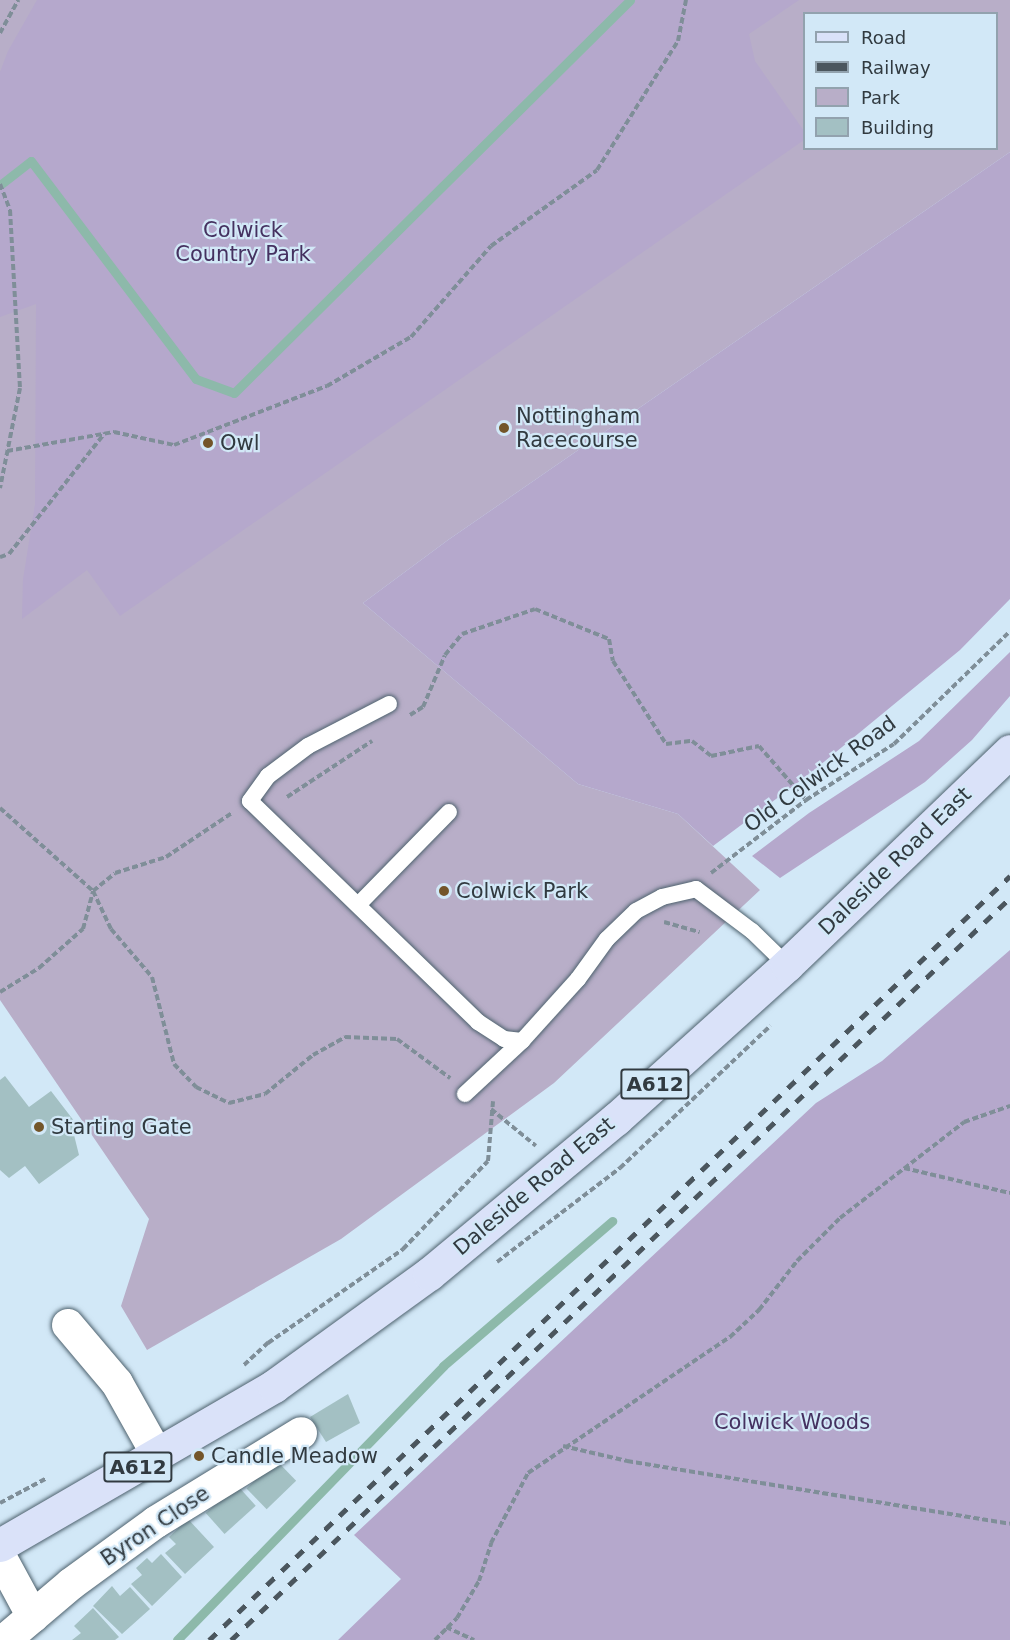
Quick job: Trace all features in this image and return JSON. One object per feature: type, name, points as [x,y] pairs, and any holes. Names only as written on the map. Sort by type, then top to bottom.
[{"type":"main road","name":"Daleside Road East","points":[[0,1545],[158,1456],[274,1386],[429,1274],[616,1119],[787,965],[1010,751]]},
{"type":"street","points":[[68,1325],[117,1383],[158,1456]]},
{"type":"street","name":"Byron Close","points":[[5,1640],[71,1584],[156,1522],[292,1445]]},
{"type":"street","points":[[0,1556],[33,1617]]},
{"type":"lane","points":[[389,704],[308,746],[268,776],[250,801],[478,1022],[504,1039],[522,1041]]},
{"type":"lane","points":[[358,905],[448,812]]},
{"type":"lane","points":[[465,1094],[522,1041],[578,979],[607,939],[636,911],[662,897],[696,889],[752,931],[787,965]]},
{"type":"path","points":[[13,0],[15,6]]},
{"type":"path","points":[[0,33],[18,0]]},
{"type":"path","points":[[7,451],[105,433],[174,445],[327,386],[411,337],[490,246],[597,170],[678,41],[686,0]]},
{"type":"path","points":[[0,184],[10,210],[20,388],[0,488]]},
{"type":"path","points":[[0,557],[9,554],[105,433]]},
{"type":"path","points":[[406,717],[423,707],[445,655],[462,634],[535,609],[609,639],[613,661],[666,744],[692,741],[711,756],[759,746],[806,800]]},
{"type":"path","name":"Old Colwick Road","points":[[696,889],[722,864],[806,800],[894,744],[1010,631]]},
{"type":"path","points":[[287,797],[381,734]]},
{"type":"path","points":[[0,992],[39,968],[82,929],[93,891],[116,873],[166,856],[250,801]]},
{"type":"path","points":[[0,808],[93,891],[111,929],[152,977],[174,1065],[196,1087],[229,1103],[265,1094],[313,1055],[345,1037],[397,1039],[447,1075],[465,1094],[493,1110]]},
{"type":"path","points":[[662,922],[699,932]]},
{"type":"path","points":[[234,1371],[403,1249],[488,1161],[494,1094]]},
{"type":"path","points":[[435,1640],[457,1618],[479,1581],[491,1543],[528,1473],[563,1446],[730,1337],[759,1310],[797,1261],[840,1218],[964,1122],[1010,1106]]},
{"type":"path","points":[[904,1168],[1010,1193]]},
{"type":"path","points":[[563,1446],[627,1461],[1010,1524]]},
{"type":"path","points":[[0,1503],[51,1476]]},
{"type":"path","points":[[446,1627],[474,1640]]},
{"type":"green space","points":[[0,0],[1010,0],[1010,152],[448,540],[363,603],[578,784],[678,814],[760,890],[554,1083],[341,1239],[147,1350],[121,1306],[149,1219],[0,1000]]},
{"type":"green space","name":"Colwick Country Park","points":[[37,0],[799,0],[749,34],[755,61],[803,130],[803,141],[120,616],[87,570],[22,619],[23,579],[35,504],[36,304],[0,317],[0,72],[8,51]]},
{"type":"green space","points":[[1010,152],[1010,599],[960,650],[808,775],[713,846],[678,814],[578,784],[363,603],[448,540]]},
{"type":"green space","points":[[1010,652],[1010,696],[972,740],[925,782],[780,878],[752,856],[809,813],[919,741]]},
{"type":"green space","name":"Colwick Woods","points":[[1010,950],[1010,1640],[338,1640],[401,1579],[354,1535],[816,1103],[882,1061]]},
{"type":"building","name":"Starting Gate","points":[[5,1076],[29,1107],[51,1091],[81,1130],[74,1135],[79,1155],[39,1184],[25,1166],[9,1178],[0,1170],[0,1080]]},
{"type":"building","points":[[348,1394],[360,1423],[326,1442],[310,1417]]},
{"type":"building","points":[[276,1460],[296,1481],[267,1509],[247,1488]]},
{"type":"building","points":[[237,1485],[256,1506],[225,1534],[206,1513]]},
{"type":"building","points":[[188,1519],[214,1547],[185,1574],[165,1553],[176,1544],[169,1537]]},
{"type":"building","points":[[161,1554],[182,1577],[152,1606],[131,1584],[142,1575],[136,1568],[147,1558],[152,1563]]},
{"type":"building","points":[[112,1586],[120,1596],[130,1587],[150,1609],[122,1634],[93,1606]]},
{"type":"building","points":[[93,1608],[119,1637],[115,1640],[72,1640],[81,1633],[74,1626]]},
{"type":"waterway","points":[[0,185],[31,161],[196,379],[234,393],[630,0]]},
{"type":"waterway","points":[[177,1640],[443,1366],[612,1221]]},
{"type":"railway","points":[[209,1640],[1010,876]]},
{"type":"railway","points":[[231,1640],[1010,898]]},
{"type":"place","name":"Nottingham Racecourse","points":[[504,428]]},
{"type":"place","name":"Owl","points":[[208,443]]},
{"type":"place","name":"Colwick Park","points":[[444,891]]},
{"type":"place","name":"Starting Gate","points":[[39,1127]]},
{"type":"place","name":"Candle Meadow","points":[[199,1456]]}]
